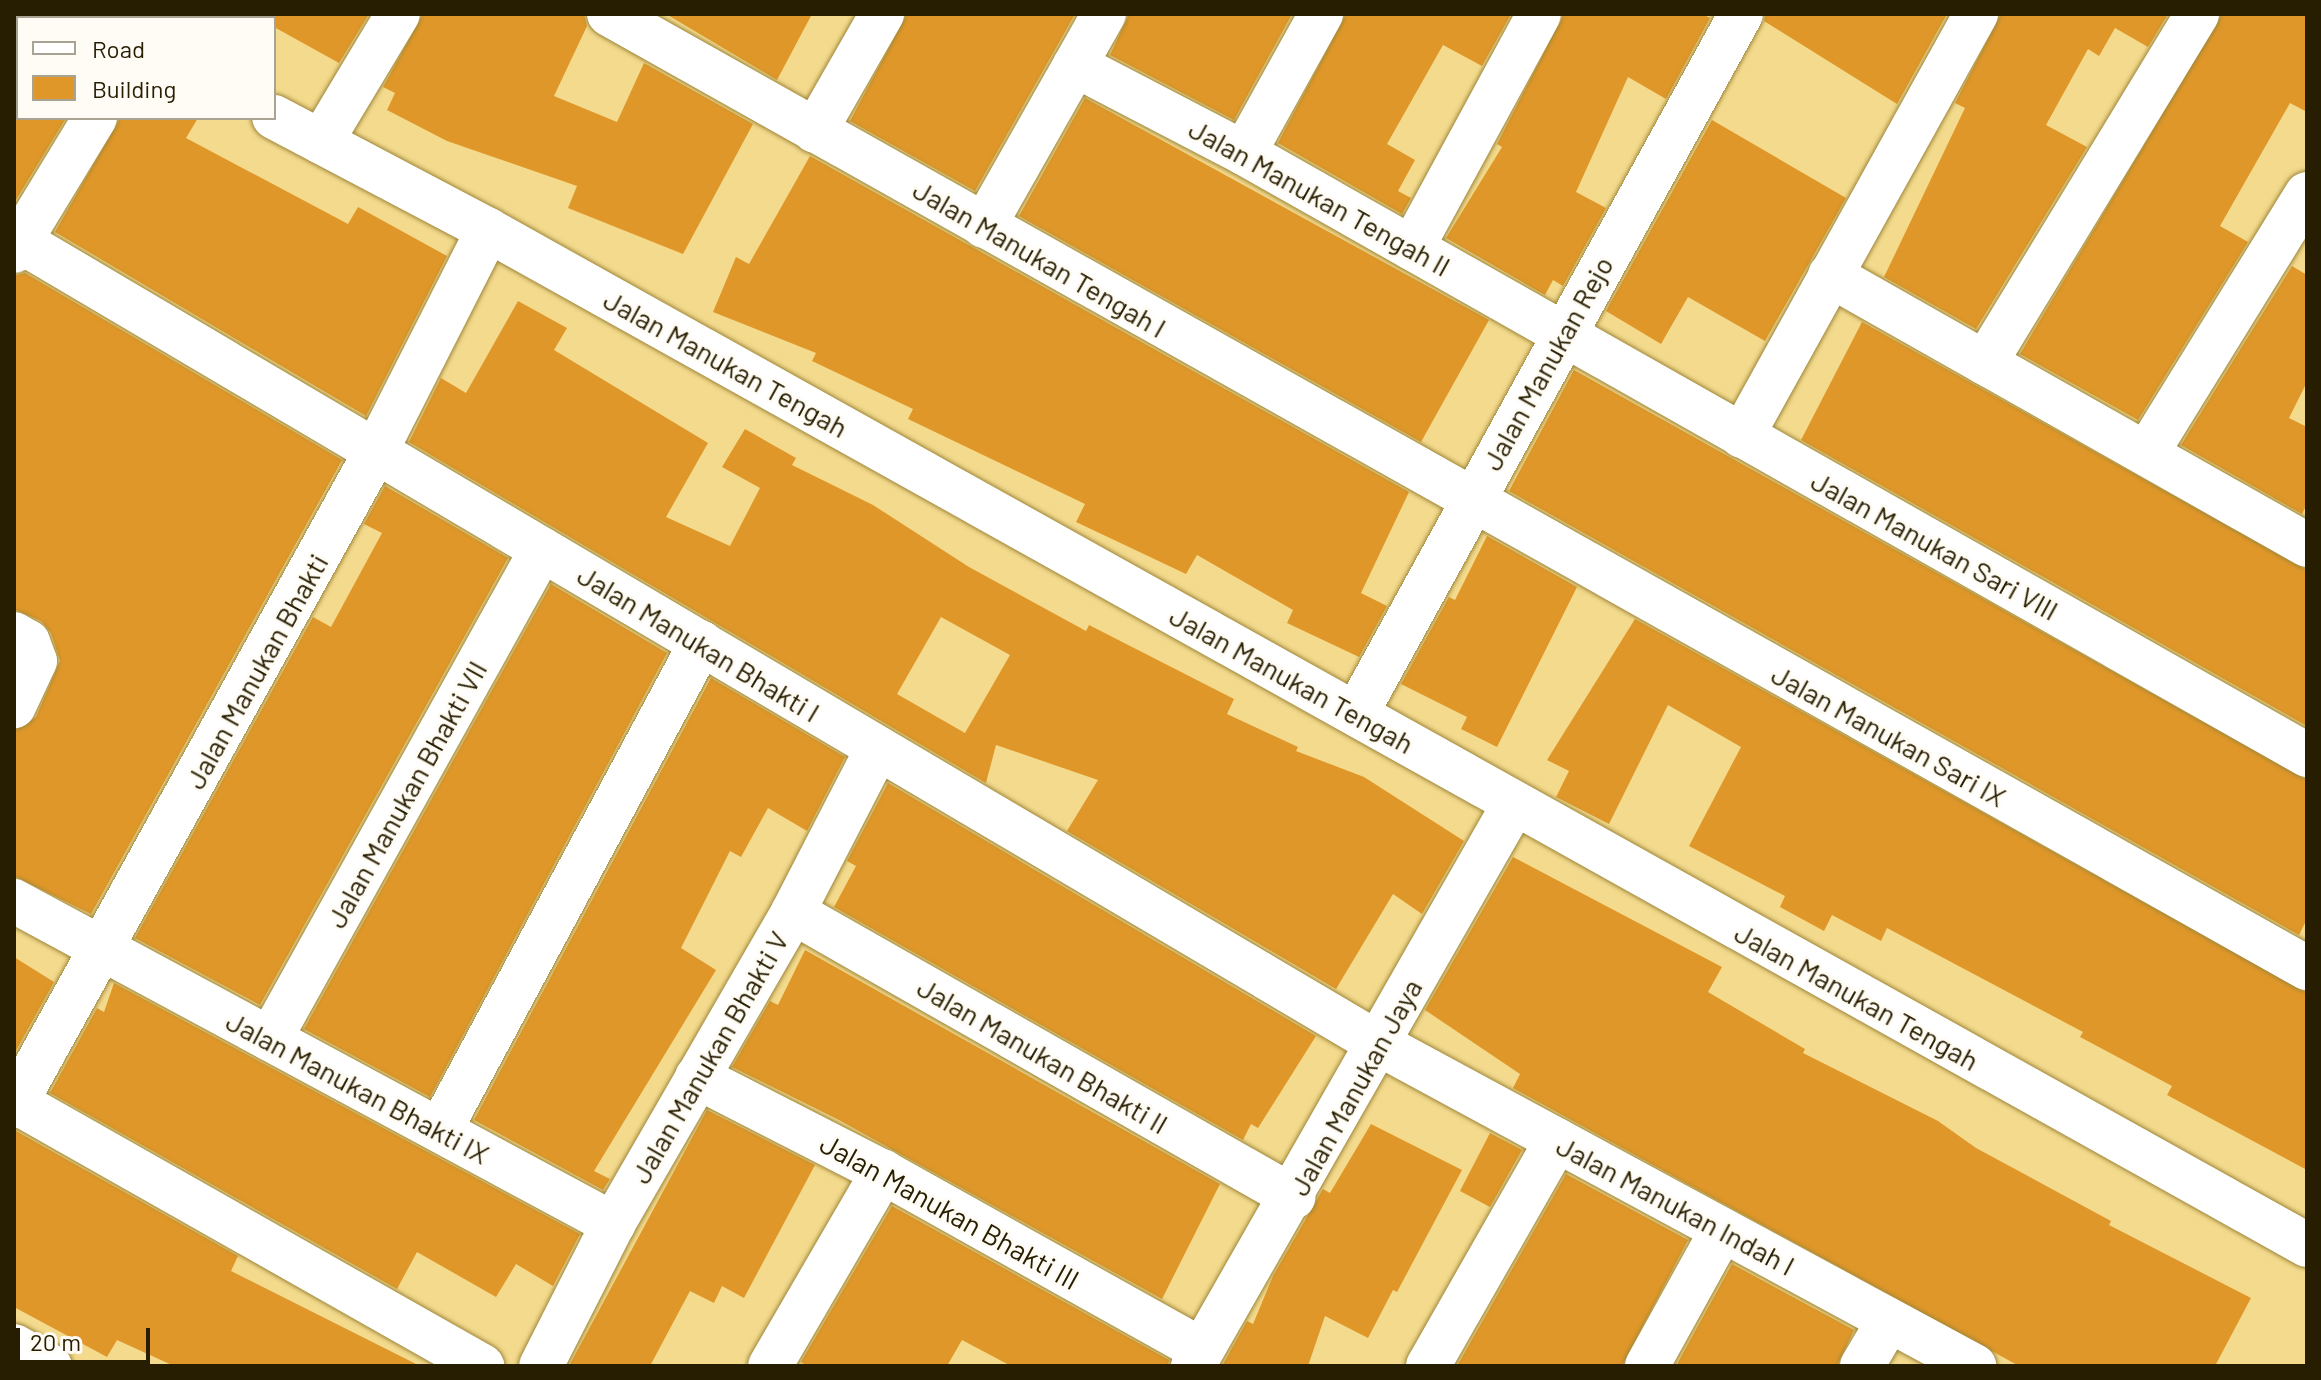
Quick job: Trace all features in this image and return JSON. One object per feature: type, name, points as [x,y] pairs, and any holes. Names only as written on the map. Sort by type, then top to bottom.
[{"type":"street","points":[[321,142],[398,14]]},
{"type":"street","points":[[815,131],[882,14]]},
{"type":"street","points":[[984,226],[1104,14]]},
{"type":"street","points":[[1244,153],[1321,14]]},
{"type":"street","points":[[1412,248],[1539,14]]},
{"type":"street","name":"Jalan Manukan Rejo","points":[[1356,714],[1741,14]]},
{"type":"street","points":[[1742,436],[1976,14]]},
{"type":"street","points":[[1985,363],[2197,14]]},
{"type":"street","name":"Jalan Manukan Tengah I","points":[[618,16],[1470,502]]},
{"type":"street","name":"Jalan Manukan Tengah II","points":[[1075,65],[1244,153],[1564,333]]},
{"type":"street","name":"Jalan Manukan Tengah","points":[[276,118],[488,230],[1356,714],[1513,806],[2307,1245]]},
{"type":"street","points":[[17,246],[94,120]]},
{"type":"street","points":[[2148,451],[2307,194]]},
{"type":"street","name":"Jalan Manukan Bhakti","points":[[15,1104],[103,951],[376,451],[488,230]]},
{"type":"street","name":"Jalan Manukan Bhakti I","points":[[17,246],[376,451],[1379,1044]]},
{"type":"street","points":[[1830,275],[2148,451],[2307,545]]},
{"type":"street","name":"Jalan Manukan Sari VIII","points":[[1564,333],[2307,755]]},
{"type":"street","name":"Jalan Manukan Sari IX","points":[[1470,502],[2307,968]]},
{"type":"street","name":"Jalan Manukan Bhakti VII","points":[[270,1039],[542,549]]},
{"type":"street","points":[[14,634],[28,642],[35,661],[14,706]]},
{"type":"street","points":[[440,1130],[701,643]]},
{"type":"street","name":"Jalan Manukan Bhakti V","points":[[541,1366],[613,1224],[793,912],[877,749]]},
{"type":"street","name":"Jalan Manukan Jaya","points":[[1197,1358],[1293,1197],[1513,806]]},
{"type":"street","name":"Jalan Manukan Bhakti IX","points":[[14,901],[613,1224]]},
{"type":"street","name":"Jalan Manukan Bhakti II","points":[[793,912],[1293,1197]]},
{"type":"street","name":"Jalan Manukan Indah I","points":[[1379,1044],[1974,1366]]},
{"type":"street","name":"Jalan Manukan Bhakti III","points":[[697,1077],[883,1172],[1197,1358]]},
{"type":"street","points":[[15,1104],[482,1366]]},
{"type":"street","points":[[1428,1366],[1557,1140]]},
{"type":"street","points":[[770,1366],[883,1172]]},
{"type":"street","points":[[1647,1366],[1722,1230]]},
{"type":"street","points":[[1862,1366],[1889,1320]]},
{"type":"building","points":[[251,14],[369,14],[339,63],[276,28],[276,16]]},
{"type":"building","points":[[423,14],[584,14],[587,26],[554,96],[617,122],[644,63],[753,124],[683,254],[568,208],[577,186],[447,141],[387,110],[395,93],[383,87]]},
{"type":"building","points":[[666,14],[812,14],[777,80]]},
{"type":"building","points":[[907,14],[1075,14],[975,191],[850,121]]},
{"type":"building","points":[[1129,14],[1292,14],[1234,120],[1110,55]]},
{"type":"building","points":[[1346,14],[1511,14],[1482,66],[1443,45],[1387,144],[1415,160],[1398,191],[1411,198],[1402,214],[1278,143]]},
{"type":"building","points":[[1564,14],[1702,14],[1710,18],[1666,99],[1628,77],[1576,192],[1606,208],[1563,286],[1553,280],[1545,295],[1446,238],[1502,147],[1497,144]]},
{"type":"building","points":[[1766,14],[1947,14],[1897,104],[1764,21]]},
{"type":"building","points":[[2001,14],[2168,14],[2148,47],[2115,28],[2099,56],[2088,49],[2046,125],[2087,147],[1976,329],[1884,277],[1965,108],[1955,103]]},
{"type":"building","points":[[2222,14],[2307,14],[2307,112],[2290,103],[2220,226],[2248,242],[2138,420],[2020,354]]},
{"type":"building","points":[[1085,98],[1489,320],[1421,442],[1019,216]]},
{"type":"building","points":[[14,118],[65,120],[14,203]]},
{"type":"building","points":[[119,120],[197,120],[186,138],[348,224],[358,207],[447,256],[366,416],[55,232]]},
{"type":"building","points":[[1712,120],[1846,198],[1765,341],[1688,297],[1661,344],[1606,311]]},
{"type":"building","points":[[810,156],[1409,492],[1361,593],[1387,606],[1359,657],[1287,623],[1293,610],[1197,555],[1186,574],[1076,522],[1085,504],[908,419],[913,409],[812,361],[816,353],[713,312],[736,257],[749,264]]},
{"type":"building","points":[[2292,266],[2307,275],[2307,382],[2289,418],[2307,427],[2307,504],[2302,514],[2181,445]]},
{"type":"building","points":[[25,273],[342,460],[91,914],[14,876],[14,731],[36,717],[60,661],[51,633],[41,621],[14,609],[14,276]]},
{"type":"building","points":[[518,301],[567,328],[554,350],[708,443],[666,517],[730,546],[760,488],[722,467],[745,429],[796,458],[792,465],[873,505],[969,567],[1086,631],[1089,625],[1234,699],[1227,714],[1298,747],[1296,751],[1364,777],[1464,841],[1422,914],[1393,894],[1336,989],[1067,831],[1098,780],[996,745],[986,783],[409,442],[441,378],[466,393]],"holes":[[[941,617],[1010,655],[965,733],[897,694]]]},
{"type":"building","points":[[1862,322],[2307,570],[2307,726],[1801,440]]},
{"type":"building","points":[[1574,370],[2307,780],[2307,919],[2299,935],[1509,491]]},
{"type":"building","points":[[385,486],[508,558],[260,1005],[135,938],[313,617],[331,627],[382,533],[364,524]]},
{"type":"building","points":[[1487,536],[1577,587],[1497,747],[1461,729],[1467,717],[1401,684],[1449,597],[1455,600]]},
{"type":"building","points":[[551,584],[667,653],[430,1097],[304,1029]]},
{"type":"building","points":[[1635,619],[2307,993],[2307,1170],[2167,1095],[2172,1086],[2080,1037],[2083,1032],[1887,928],[1881,941],[1832,915],[1824,931],[1780,907],[1785,896],[1689,846],[1741,747],[1668,705],[1609,824],[1556,797],[1569,771],[1547,760]]},
{"type":"building","points":[[711,678],[845,757],[807,831],[768,808],[741,857],[730,851],[681,948],[716,970],[594,1171],[610,1179],[603,1190],[474,1120]]},
{"type":"building","points":[[888,783],[1316,1036],[1258,1128],[1251,1124],[1243,1140],[834,907],[856,866],[847,861]]},
{"type":"building","points":[[1513,857],[1722,967],[1708,992],[1805,1049],[1803,1053],[1938,1121],[1976,1148],[2111,1221],[2109,1225],[2251,1298],[2215,1366],[2019,1366],[1513,1088],[1520,1074],[1425,1010]]},
{"type":"building","points":[[805,950],[1220,1184],[1162,1299],[839,1120],[732,1067],[770,1001],[778,1005]]},
{"type":"building","points":[[14,957],[54,982],[14,1054]]},
{"type":"building","points":[[114,983],[580,1234],[553,1286],[516,1264],[496,1297],[417,1252],[397,1289],[50,1093],[97,1008],[104,1012]]},
{"type":"building","points":[[707,1110],[815,1165],[744,1298],[722,1286],[714,1303],[690,1291],[650,1366],[569,1366]]},
{"type":"building","points":[[1371,1124],[1462,1170],[1397,1292],[1393,1290],[1368,1338],[1325,1316],[1308,1366],[1222,1366],[1247,1321],[1253,1324],[1273,1276],[1323,1189],[1330,1193]]},
{"type":"building","points":[[16,1131],[238,1256],[231,1271],[420,1366],[174,1366],[117,1340],[107,1357],[14,1307]]},
{"type":"building","points":[[1490,1133],[1522,1150],[1490,1207],[1460,1191]]},
{"type":"building","points":[[1566,1174],[1688,1240],[1622,1366],[1457,1366]]},
{"type":"building","points":[[892,1206],[1169,1360],[1168,1366],[1011,1366],[962,1340],[947,1366],[807,1366],[801,1362]]},
{"type":"building","points":[[1732,1264],[1854,1330],[1837,1366],[1676,1366]]}]
